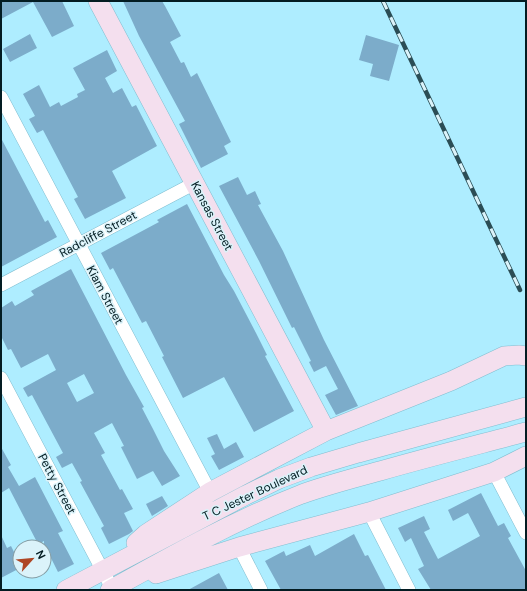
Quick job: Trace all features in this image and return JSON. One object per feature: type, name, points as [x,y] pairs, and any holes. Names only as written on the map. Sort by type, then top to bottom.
[{"type":"main road","name":"Kansas Street","points":[[98,1],[326,432]]},
{"type":"main road","points":[[103,571],[146,534],[210,492],[326,432],[451,381],[504,356],[526,356]]},
{"type":"main road","name":"T C Jester Boulevard","points":[[66,590],[246,495],[298,472],[358,453],[526,407]]},
{"type":"main road","name":"T C Jester Boulevard","points":[[112,590],[157,563],[272,506],[304,494],[370,474],[517,434]]},
{"type":"main road","points":[[112,590],[239,547],[369,512],[494,472],[526,456]]},
{"type":"street","name":"Kiam Street","points":[[1,97],[210,492]]},
{"type":"street","name":"Radcliffe Street","points":[[1,285],[195,183]]},
{"type":"street","name":"Petty Street","points":[[1,378],[112,590]]},
{"type":"street","points":[[494,472],[526,533]]},
{"type":"street","points":[[369,512],[408,590]]},
{"type":"street","points":[[239,547],[261,590]]},
{"type":"building","points":[[1,1],[62,1],[74,26],[52,37],[33,2],[1,19]]},
{"type":"building","points":[[123,1],[162,1],[181,36],[170,42],[181,63],[184,62],[191,77],[197,73],[231,142],[224,146],[228,154],[201,168],[179,124],[185,121],[139,36]]},
{"type":"building","points":[[30,34],[37,48],[10,62],[3,49]]},
{"type":"building","points":[[366,35],[399,45],[389,81],[370,76],[373,64],[359,60]]},
{"type":"building","points":[[107,50],[117,71],[105,78],[113,93],[122,88],[132,107],[136,105],[157,146],[112,171],[126,198],[85,219],[74,199],[78,197],[43,130],[37,133],[29,119],[35,116],[23,94],[39,85],[50,107],[59,102],[61,106],[78,97],[77,94],[85,90],[73,68]]},
{"type":"building","points":[[1,138],[45,222],[48,220],[57,237],[1,267]]},
{"type":"building","points":[[238,177],[247,195],[255,191],[261,204],[258,205],[283,251],[324,340],[358,406],[336,415],[325,395],[338,389],[326,366],[314,372],[309,362],[311,361],[294,327],[292,328],[259,261],[219,186]]},
{"type":"building","points":[[187,204],[256,333],[267,355],[265,356],[294,411],[254,432],[224,377],[183,398],[146,321],[142,323],[113,268],[110,270],[101,253],[159,222],[157,220]]},
{"type":"building","points":[[71,269],[144,407],[142,408],[164,451],[180,476],[162,486],[153,471],[137,479],[121,447],[124,446],[112,423],[94,433],[105,453],[101,455],[120,490],[122,489],[133,509],[124,513],[133,531],[109,544],[101,528],[104,526],[80,482],[82,481],[72,463],[62,468],[56,457],[63,453],[32,395],[28,397],[23,388],[56,370],[48,354],[21,368],[11,349],[8,350],[1,336],[1,308],[12,301],[15,306],[34,295],[31,291]],"holes":[[[84,374],[94,393],[77,402],[67,383]]]},
{"type":"building","points":[[217,434],[224,449],[236,442],[244,457],[219,470],[211,456],[215,454],[207,438]]},
{"type":"building","points":[[1,447],[11,465],[8,467],[19,486],[35,477],[63,531],[58,533],[74,564],[58,572],[52,560],[52,539],[35,539],[9,488],[1,493]]},
{"type":"building","points":[[481,493],[498,526],[504,523],[511,536],[508,538],[526,571],[526,590],[431,590],[418,569],[424,566],[411,538],[405,542],[398,528],[424,516],[430,529],[424,532],[438,559],[480,536],[468,513],[453,521],[448,510]]},
{"type":"building","points":[[162,496],[168,506],[152,516],[146,504]]},
{"type":"building","points":[[354,534],[365,556],[368,555],[386,590],[281,590],[265,561],[284,551],[286,556],[310,545],[315,556]]},
{"type":"building","points":[[1,535],[7,548],[11,546],[12,548],[12,572],[1,578]]},
{"type":"building","points":[[219,573],[228,590],[188,590]]},
{"type":"railway","points":[[383,1],[520,290]]}]
